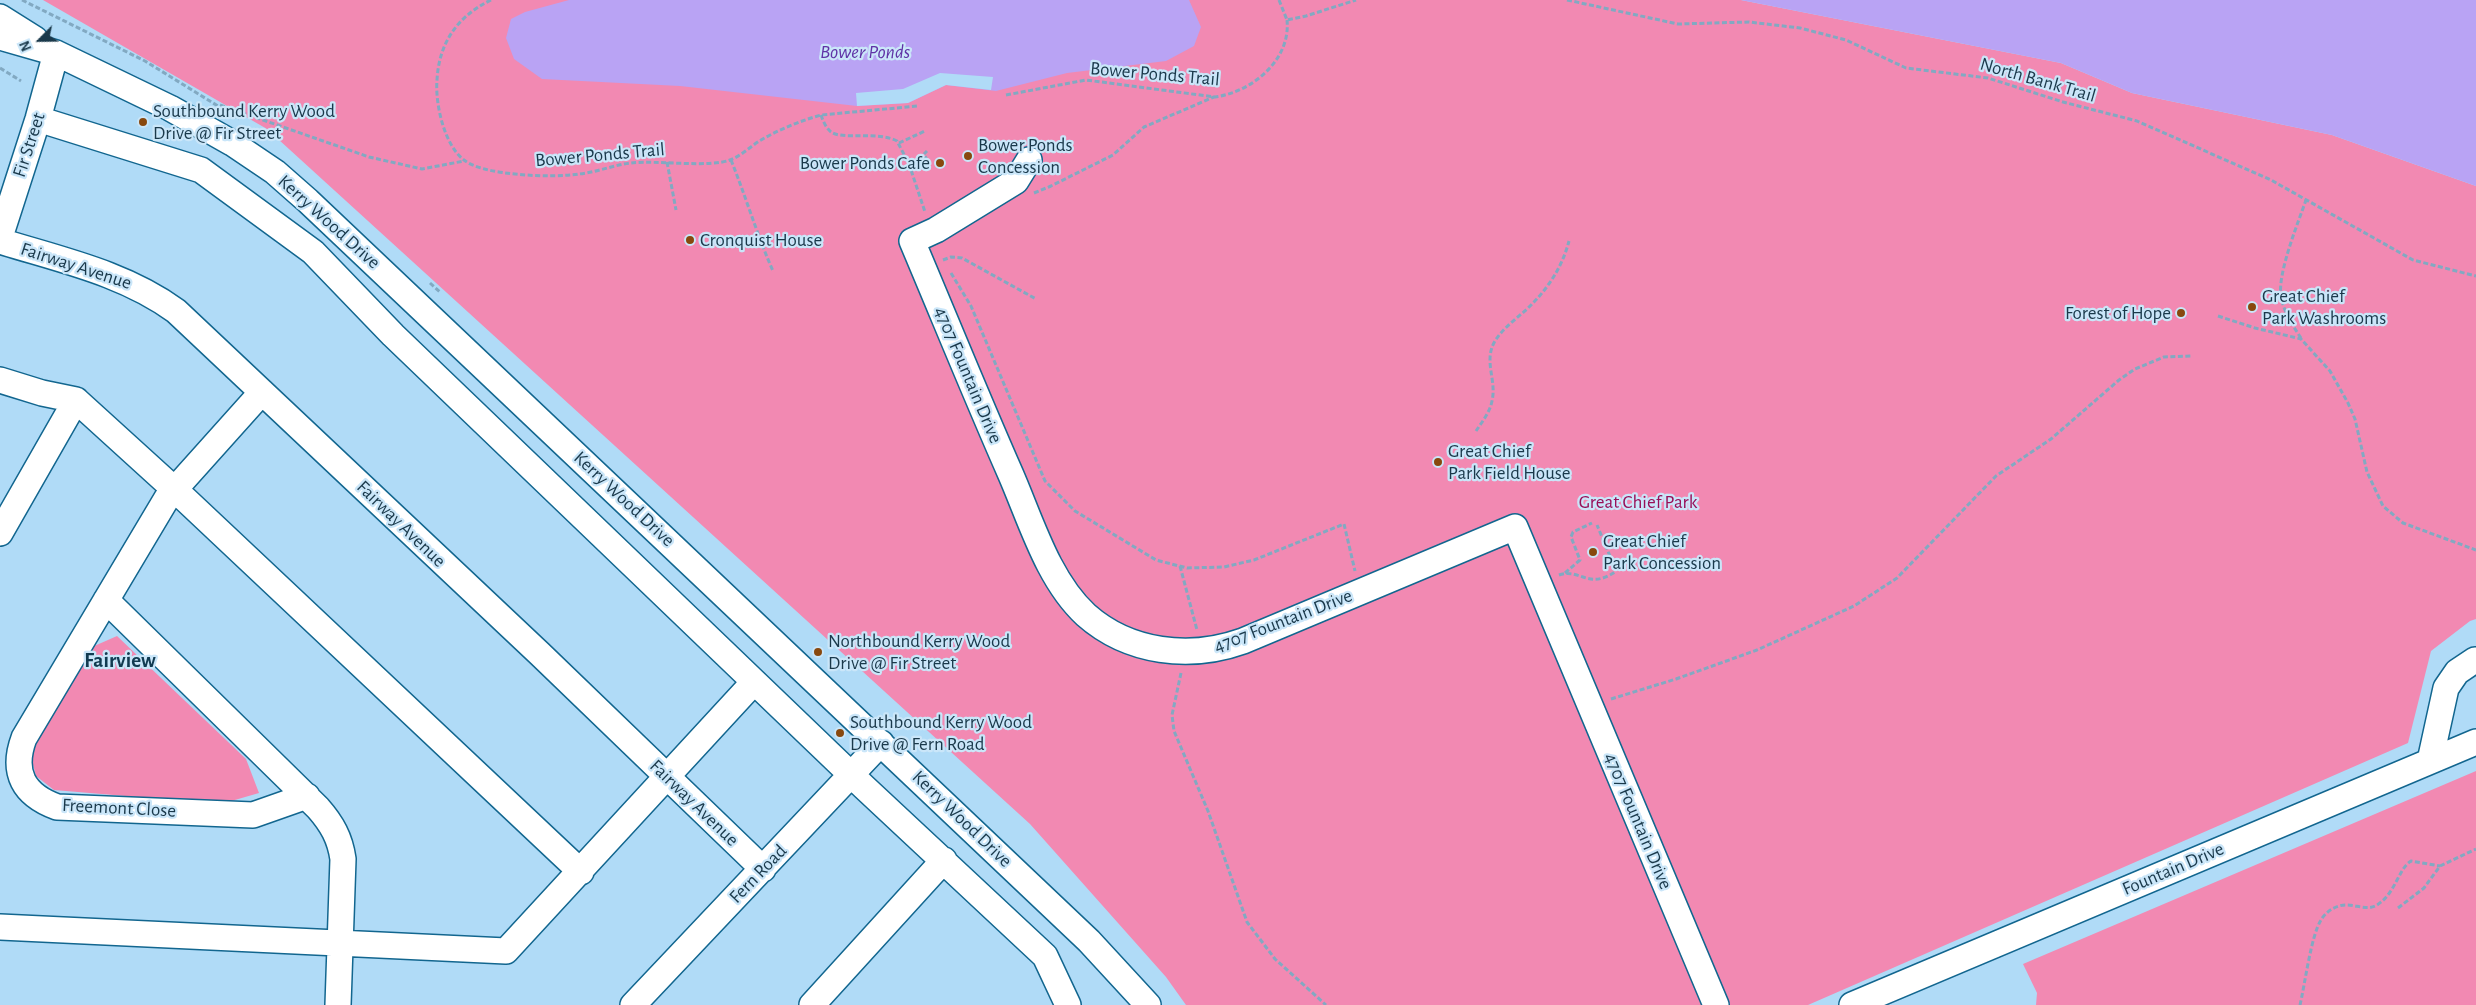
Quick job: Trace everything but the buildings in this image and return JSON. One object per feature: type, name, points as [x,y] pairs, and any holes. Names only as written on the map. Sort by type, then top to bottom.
[{"type":"street","name":"Kerry Wood Drive","points":[[0,17],[56,53],[206,127],[275,172],[308,201],[1089,941],[1148,1005]]},
{"type":"street","name":"Kerry Wood Drive","points":[[0,37],[56,53]]},
{"type":"street","name":"Fir Street","points":[[0,237],[38,119],[56,53]]},
{"type":"street","points":[[38,119],[201,170],[313,252],[393,335],[754,682],[1045,956],[1068,1005]]},
{"type":"street","name":"4707 Fountain Drive","points":[[1029,160],[1016,181],[932,233],[912,241],[1041,544],[1059,579],[1081,609],[1101,626],[1144,646],[1187,652],[1227,647],[1515,527],[1716,1005]]},
{"type":"street","name":"Fairway Avenue","points":[[0,242],[112,275],[152,295],[176,311],[763,869]]},
{"type":"street","points":[[0,380],[42,393],[76,400],[174,489],[581,872]]},
{"type":"street","name":"Freemont Close","points":[[262,392],[174,489],[106,600],[22,745],[18,763],[25,785],[34,796],[58,807],[211,812],[244,816],[264,812],[307,796]]},
{"type":"street","points":[[0,533],[76,400]]},
{"type":"street","points":[[106,600],[307,796],[328,819],[341,845],[343,860],[338,1005]]},
{"type":"street","points":[[2430,761],[2446,688],[2456,672],[2475,660]]},
{"type":"street","points":[[0,927],[506,951],[581,872],[754,682]]},
{"type":"street","name":"Fountain Drive","points":[[1866,1002],[2476,742]]},
{"type":"street","name":"Fern Road","points":[[633,1005],[881,743]]},
{"type":"street","points":[[812,1005],[944,860]]},
{"type":"path","points":[[215,104],[369,157],[422,169],[464,161],[452,143],[438,108],[436,91],[439,60],[447,38],[455,26],[468,14],[491,0]]},
{"type":"path","points":[[1279,0],[1287,20],[1356,0]]},
{"type":"path","name":"North Bank Trail","points":[[1567,0],[1678,24],[1772,23],[1834,35],[1906,68],[1988,78],[2063,102],[2146,124],[2271,180],[2413,260],[2476,276]]},
{"type":"path","name":"Bower Ponds Trail","points":[[1006,95],[1086,80],[1215,96],[1238,91],[1250,84],[1273,65],[1286,43],[1287,20]]},
{"type":"path","points":[[0,68],[21,81]]},
{"type":"path","points":[[1032,193],[1051,186],[1112,155],[1144,127],[1215,96]]},
{"type":"path","name":"Bower Ponds Trail","points":[[464,161],[492,170],[550,176],[578,174],[631,163],[725,162],[732,160],[778,131],[821,115],[918,106]]},
{"type":"path","points":[[821,115],[829,130],[836,134],[880,135],[898,143],[909,164],[943,260],[971,306],[1045,481],[1075,512],[1156,560],[1187,568],[1213,568],[1236,565],[1271,555],[1344,524],[1352,560],[1363,590]]},
{"type":"path","points":[[898,143],[925,131]]},
{"type":"path","points":[[909,164],[926,158],[924,154],[927,151]]},
{"type":"path","points":[[732,160],[760,243],[773,271]]},
{"type":"path","points":[[667,162],[676,210]]},
{"type":"path","points":[[2306,200],[2281,282],[2283,303],[2301,339],[2330,371],[2348,403],[2355,419],[2369,478],[2383,506],[2403,523],[2476,550]]},
{"type":"path","points":[[1476,431],[1493,400],[1489,361],[1495,341],[1504,329],[1540,295],[1552,280],[1565,257],[1569,241]]},
{"type":"path","points":[[943,260],[951,257],[962,258],[1036,299]]},
{"type":"path","points":[[2218,316],[2255,328],[2301,339]]},
{"type":"path","points":[[1590,708],[1603,701],[1676,679],[1756,650],[1854,606],[1897,578],[1996,476],[2050,439],[2119,380],[2135,369],[2164,357],[2192,356]]},
{"type":"path","points":[[1539,582],[1565,573],[1580,560],[1571,537],[1573,532],[1592,523]]},
{"type":"path","points":[[1565,573],[1593,581],[1615,572],[1616,568],[1598,525]]},
{"type":"path","points":[[1180,566],[1197,628],[1182,665],[1172,715],[1174,732],[1208,811],[1247,922],[1275,959],[1326,1005]]},
{"type":"path","points":[[2398,908],[2424,888],[2440,866],[2476,849]]},
{"type":"path","points":[[2300,1005],[2318,928],[2327,914],[2342,905],[2371,908],[2378,905],[2392,892],[2404,868],[2411,861],[2440,866]]},
{"type":"green space","name":"Great Chief Park","points":[[43,0],[1741,0],[2061,63],[2132,93],[2332,135],[2476,186],[2476,619],[2470,621],[2431,651],[2408,743],[1808,1005],[1186,1005],[1166,977],[1030,824],[267,129]]},
{"type":"green space","points":[[117,636],[246,759],[259,793],[221,804],[54,790],[36,776],[30,753],[92,647]]},
{"type":"green space","points":[[2476,771],[2476,1005],[2036,1005],[2037,993],[2023,964]]},
{"type":"water","name":"Bower Ponds","points":[[569,0],[1189,0],[1201,27],[1194,46],[1166,61],[1067,73],[996,91],[946,85],[908,103],[857,106],[680,86],[542,79],[514,59],[506,38],[511,19],[525,12]]},
{"type":"water","points":[[1741,0],[2476,0],[2476,186],[2332,135],[2132,93],[2061,63]]},
{"type":"pier","points":[[940,73],[993,77],[991,90],[946,85],[908,103],[857,106],[856,93],[903,89]]},
{"type":"place","name":"Southbound Kerry Wood Drive @ Fir Street","points":[[143,122]]},
{"type":"place","name":"Bower Ponds Concession","points":[[968,156]]},
{"type":"place","name":"Bower Ponds Cafe","points":[[940,163]]},
{"type":"place","name":"Cronquist House","points":[[690,240]]},
{"type":"place","name":"Great Chief Park Washrooms","points":[[2252,307]]},
{"type":"place","name":"Forest of Hope","points":[[2181,313]]},
{"type":"place","name":"Great Chief Park Field House","points":[[1438,462]]},
{"type":"place","name":"Great Chief Park Concession","points":[[1593,552]]},
{"type":"place","name":"Northbound Kerry Wood Drive @ Fir Street","points":[[818,652]]},
{"type":"place","name":"Southbound Kerry Wood Drive @ Fern Road","points":[[840,733]]},
{"type":"district","name":"Fairview","points":[[120,661]]}]
